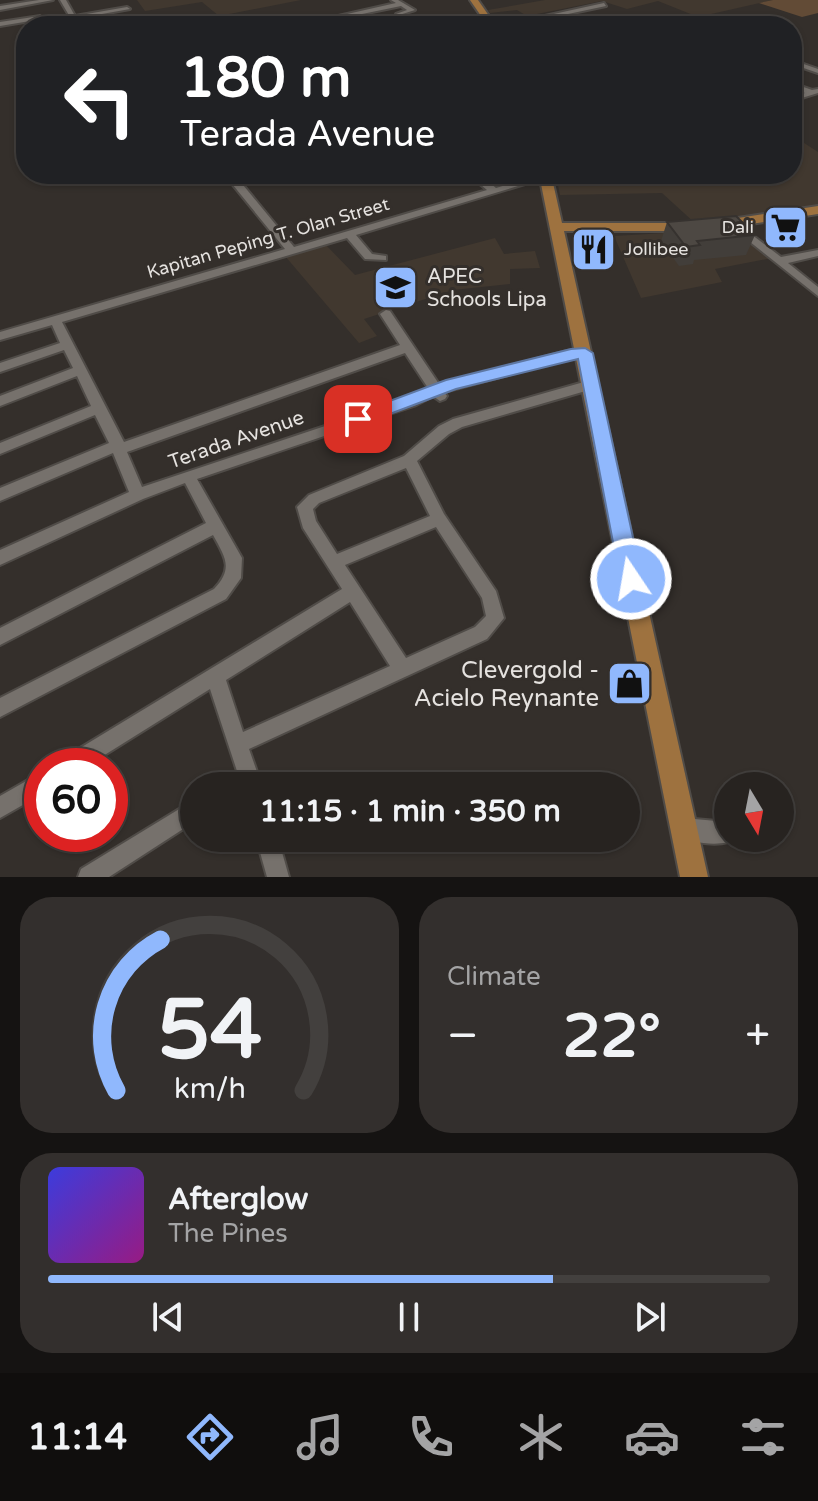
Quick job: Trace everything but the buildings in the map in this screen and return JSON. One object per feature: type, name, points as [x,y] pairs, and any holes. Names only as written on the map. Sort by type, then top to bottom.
[{"type":"main road","points":[[474,0],[488,16]]},
{"type":"main road","points":[[549,184],[556,230],[585,353],[694,877]]},
{"type":"main road","points":[[556,230],[683,228],[818,212]]},
{"type":"main road","points":[[556,230],[638,232],[735,226],[818,212]]},
{"type":"street","points":[[1,8],[50,0]]},
{"type":"street","points":[[121,0],[133,16]]},
{"type":"street","points":[[331,16],[418,0]]},
{"type":"street","points":[[398,2],[411,11],[398,15]]},
{"type":"street","points":[[547,16],[604,5]]},
{"type":"street","points":[[82,16],[97,10],[127,9]]},
{"type":"street","points":[[237,184],[291,250]]},
{"type":"street","points":[[485,184],[494,191]]},
{"type":"street","name":"Kapitan Peping T. Olan Street","points":[[0,336],[518,184]]},
{"type":"street","points":[[735,226],[818,293]]},
{"type":"street","points":[[349,233],[369,257],[382,258]]},
{"type":"street","points":[[780,261],[818,253]]},
{"type":"street","points":[[386,314],[438,393]]},
{"type":"street","points":[[55,319],[78,371],[119,447],[138,495]]},
{"type":"street","points":[[0,368],[67,345]]},
{"type":"street","points":[[0,495],[119,447],[408,347]]},
{"type":"street","name":"Terada Avenue","points":[[0,558],[138,495],[188,476],[468,382],[585,353]]},
{"type":"street","points":[[0,401],[78,371]]},
{"type":"street","points":[[401,667],[309,523],[305,507],[314,499],[409,460],[444,430],[479,416],[591,383]]},
{"type":"street","points":[[0,449],[99,408]]},
{"type":"street","points":[[238,744],[481,633],[495,618],[490,596],[439,519],[409,460]]},
{"type":"street","points":[[0,708],[220,594],[232,582],[234,558],[188,476]]},
{"type":"street","points":[[335,562],[439,519]]},
{"type":"street","points":[[0,637],[215,526]]},
{"type":"street","points":[[98,748],[352,592]]},
{"type":"street","points":[[215,676],[238,744],[242,772]]},
{"type":"street","points":[[0,808],[24,793]]},
{"type":"street","points":[[89,877],[180,819]]},
{"type":"street","points":[[683,829],[714,832]]},
{"type":"street","points":[[271,852],[278,877]]},
{"type":"shaded area","points":[[137,0],[301,0],[219,16],[202,2],[145,11]]},
{"type":"shaded area","points":[[545,0],[773,0],[702,16],[658,1],[627,9],[602,1],[527,16],[517,10],[490,13],[488,10]]},
{"type":"shaded area","points":[[818,0],[818,13],[802,17],[759,3]]},
{"type":"shaded area","points":[[802,142],[818,152],[818,206],[776,214],[696,224],[662,193],[560,195],[558,184],[802,184]]},
{"type":"shaded area","points":[[734,229],[772,258],[715,269],[722,282],[641,298],[614,236]]},
{"type":"shaded area","name":"APEC Schools Lipa","points":[[495,238],[504,254],[535,251],[540,268],[510,269],[510,284],[453,290],[364,319],[377,336],[359,343],[285,256],[325,244],[355,275]]},
{"type":"place","name":"Dali","points":[[785,227]]},
{"type":"place","name":"Jollibee","points":[[593,249]]},
{"type":"place","name":"APEC Schools Lipa","points":[[396,287]]},
{"type":"place","name":"Clevergold - Acielo Reynante","points":[[630,684]]},
{"type":"route","points":[[358,419],[411,402],[452,384],[585,353],[631,579]]}]
